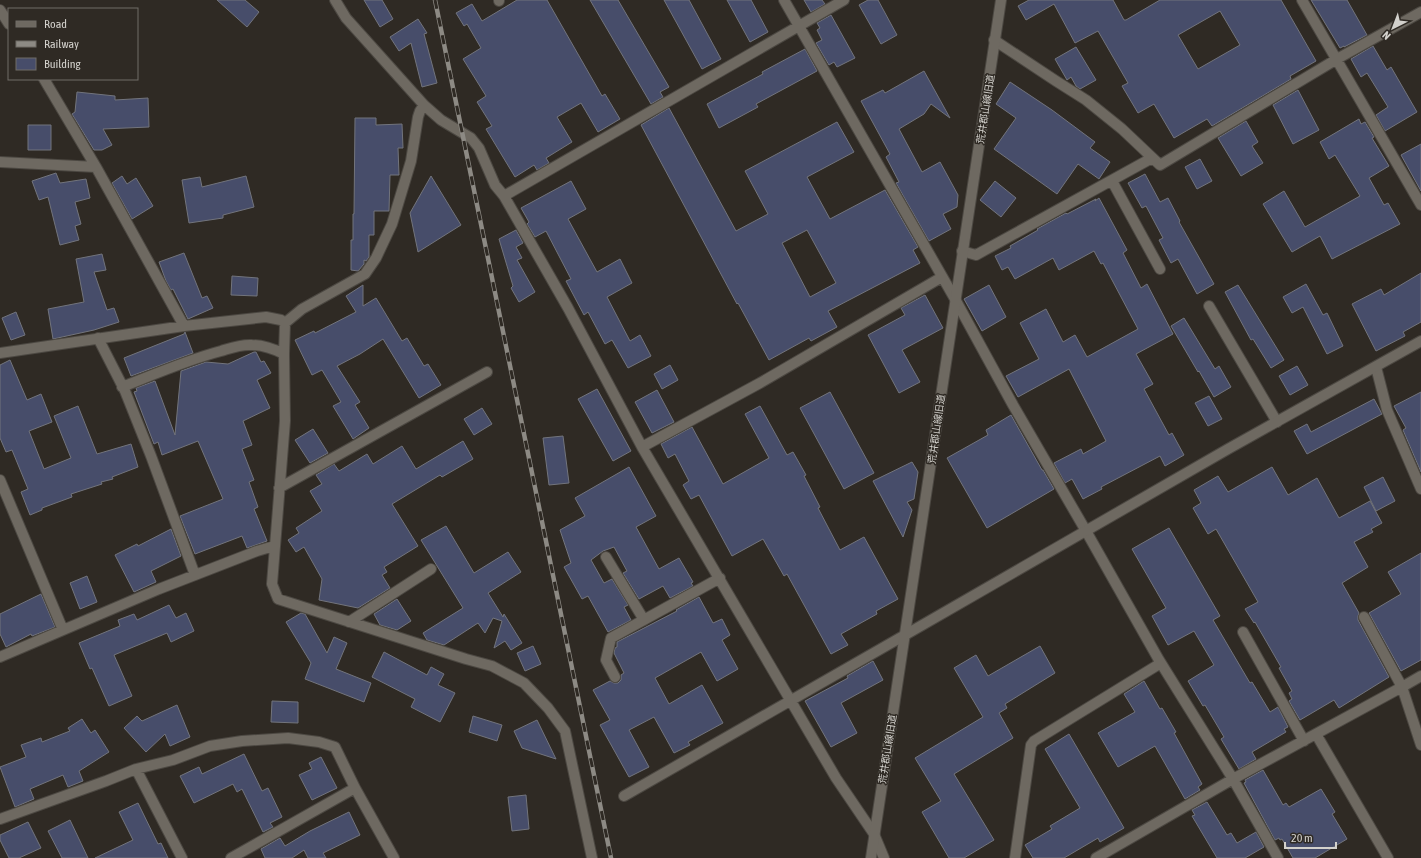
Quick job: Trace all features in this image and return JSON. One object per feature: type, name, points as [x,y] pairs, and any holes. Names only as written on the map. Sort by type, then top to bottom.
[{"type":"street","points":[[335,0],[346,18],[424,105],[441,120],[471,138],[479,148],[495,185],[504,196],[568,308],[642,447],[836,778],[874,834],[884,858]]},
{"type":"street","points":[[784,0],[955,299],[1013,405],[1161,662],[1233,779],[1278,858]]},
{"type":"street","points":[[504,196],[844,0]]},
{"type":"street","name":"荒井郡山線旧道","points":[[871,858],[1001,0]]},
{"type":"street","points":[[1302,0],[1421,205]]},
{"type":"street","points":[[0,10],[8,22]]},
{"type":"street","points":[[994,40],[1056,82],[1086,100],[1122,129],[1160,165],[1337,59],[1421,12]]},
{"type":"street","points":[[45,80],[96,167],[184,326]]},
{"type":"street","points":[[424,105],[418,117],[411,161],[392,224],[376,258],[365,274],[302,309],[286,323],[284,354],[285,421],[272,584],[278,599],[492,666],[524,683],[548,708],[565,731],[592,858]]},
{"type":"street","points":[[962,251],[976,255],[1152,158]]},
{"type":"street","points":[[0,162],[96,167]]},
{"type":"street","points":[[1112,181],[1160,269]]},
{"type":"street","points":[[642,447],[760,383],[942,277]]},
{"type":"street","points":[[1209,306],[1277,422]]},
{"type":"street","points":[[0,353],[184,326],[266,317],[281,320],[286,323]]},
{"type":"street","points":[[98,338],[122,386],[151,456],[195,575]]},
{"type":"street","points":[[624,796],[1421,341]]},
{"type":"street","points":[[122,386],[196,358],[239,346],[251,344],[274,349],[284,354]]},
{"type":"street","points":[[1376,367],[1387,410],[1421,489]]},
{"type":"street","points":[[279,488],[487,372]]},
{"type":"street","points":[[0,480],[63,630]]},
{"type":"street","points":[[0,657],[195,575],[274,546]]},
{"type":"street","points":[[606,557],[644,620]]},
{"type":"street","points":[[349,622],[431,569]]},
{"type":"street","points":[[615,677],[606,660],[611,638],[720,578]]},
{"type":"street","points":[[1364,617],[1402,687],[1421,745]]},
{"type":"street","points":[[1243,632],[1304,741]]},
{"type":"street","points":[[1015,858],[1034,740],[1161,662]]},
{"type":"street","points":[[1096,858],[1233,779],[1421,676]]},
{"type":"street","points":[[1316,734],[1388,858]]},
{"type":"street","points":[[0,819],[136,769],[173,760],[210,746],[242,741],[288,738],[319,742],[335,747],[355,788],[394,858]]},
{"type":"street","points":[[136,769],[182,858]]},
{"type":"street","points":[[231,858],[355,788]]},
{"type":"building","points":[[217,0],[245,0],[259,12],[247,27]]},
{"type":"building","points":[[364,0],[382,0],[393,19],[380,27]]},
{"type":"building","points":[[517,0],[547,0],[602,96],[605,94],[620,119],[598,132],[581,103],[557,117],[572,142],[546,158],[549,163],[537,170],[534,165],[515,177],[486,129],[492,126],[477,102],[486,96],[463,59],[481,48],[467,24],[464,26],[456,13],[472,4],[482,21]]},
{"type":"building","points":[[590,0],[618,0],[669,87],[660,92],[663,97],[651,104]]},
{"type":"building","points":[[664,0],[689,0],[721,59],[702,69]]},
{"type":"building","points":[[727,0],[751,0],[768,32],[750,42]]},
{"type":"building","points":[[804,0],[822,0],[825,4],[811,12]]},
{"type":"building","points":[[868,0],[878,0],[897,35],[881,44],[859,5]]},
{"type":"building","points":[[1029,0],[1113,0],[1124,20],[1126,20],[1160,0],[1281,0],[1316,61],[1290,76],[1291,79],[1212,126],[1207,119],[1174,138],[1154,104],[1138,113],[1122,86],[1128,83],[1098,31],[1075,43],[1054,4],[1026,20],[1018,6]],"holes":[[[1220,11],[1240,45],[1198,69],[1178,35]]]},
{"type":"building","points":[[1311,0],[1347,0],[1367,35],[1340,48]]},
{"type":"building","points":[[831,15],[855,58],[837,67],[834,62],[829,65],[816,43],[822,40],[817,30],[820,28],[817,23]]},
{"type":"building","points":[[418,19],[427,33],[424,34],[437,83],[422,87],[411,43],[399,51],[390,37]]},
{"type":"building","points":[[1373,46],[1387,70],[1391,67],[1417,112],[1385,131],[1376,115],[1388,107],[1367,73],[1361,77],[1351,59]]},
{"type":"building","points":[[1076,47],[1096,80],[1080,89],[1076,86],[1071,77],[1067,80],[1055,59]]},
{"type":"building","points":[[805,49],[817,71],[756,104],[758,107],[719,128],[707,104],[763,74],[762,72]]},
{"type":"building","points":[[924,71],[950,118],[931,104],[924,114],[899,129],[922,172],[940,162],[958,195],[957,207],[943,214],[951,229],[929,241],[896,183],[899,182],[886,157],[890,154],[861,101],[883,90],[885,93]]},
{"type":"building","points":[[1010,82],[1052,110],[1095,142],[1090,148],[1110,162],[1099,179],[1078,164],[1057,194],[994,149],[1016,118],[996,104]]},
{"type":"building","points":[[1298,90],[1319,130],[1293,144],[1273,105]]},
{"type":"building","points":[[77,92],[115,96],[115,100],[148,98],[149,127],[103,129],[112,145],[102,150],[94,150],[72,114],[75,112]]},
{"type":"building","points":[[669,108],[736,231],[768,214],[745,171],[837,122],[854,152],[807,177],[830,219],[885,190],[918,247],[913,250],[920,263],[828,311],[837,327],[811,341],[809,338],[769,360],[738,303],[737,304],[641,125]],"holes":[[[807,230],[836,283],[810,297],[782,243]]]},
{"type":"building","points":[[355,118],[376,118],[376,125],[402,124],[403,148],[398,148],[399,175],[390,175],[389,211],[374,211],[374,235],[369,235],[369,257],[366,261],[364,260],[364,264],[358,271],[351,270],[351,240],[353,240],[354,214]]},
{"type":"building","points":[[1359,119],[1361,124],[1365,122],[1374,137],[1372,138],[1389,166],[1369,178],[1384,205],[1388,203],[1400,224],[1332,259],[1320,236],[1292,252],[1263,204],[1284,191],[1305,227],[1360,196],[1335,155],[1329,159],[1320,142]]},
{"type":"building","points":[[1246,121],[1258,142],[1252,146],[1263,163],[1241,176],[1218,138]]},
{"type":"building","points":[[28,125],[51,125],[51,150],[28,150]]},
{"type":"building","points":[[1421,144],[1421,191],[1401,155]]},
{"type":"building","points":[[1200,159],[1212,181],[1197,189],[1185,167]]},
{"type":"building","points":[[56,173],[60,183],[86,179],[90,198],[75,202],[81,224],[75,226],[79,240],[60,245],[48,197],[39,200],[32,181]]},
{"type":"building","points":[[1145,174],[1160,202],[1168,198],[1180,221],[1179,222],[1214,284],[1197,294],[1178,259],[1171,263],[1159,240],[1163,238],[1146,206],[1142,208],[1128,183]]},
{"type":"building","points":[[122,176],[127,184],[136,178],[153,206],[132,219],[112,183]]},
{"type":"building","points":[[246,176],[254,207],[223,215],[223,218],[189,223],[182,180],[200,177],[202,187]]},
{"type":"building","points":[[431,176],[461,225],[418,252],[410,213]]},
{"type":"building","points":[[571,181],[586,209],[568,219],[597,272],[620,259],[632,283],[607,297],[630,341],[640,335],[651,356],[628,368],[612,340],[605,344],[588,312],[584,315],[566,281],[571,279],[546,231],[535,237],[527,224],[529,222],[521,208]]},
{"type":"building","points":[[995,181],[1016,198],[1001,217],[980,200]]},
{"type":"building","points":[[1099,198],[1127,250],[1123,253],[1141,288],[1147,284],[1173,334],[1136,354],[1153,384],[1144,389],[1169,435],[1172,433],[1184,455],[1165,466],[1160,456],[1101,487],[1102,489],[1083,499],[1072,479],[1065,483],[1054,463],[1081,449],[1083,454],[1106,441],[1069,369],[1018,397],[1006,376],[1039,359],[1020,323],[1046,309],[1063,342],[1075,335],[1087,357],[1138,329],[1103,263],[1101,264],[1094,251],[1059,270],[1053,258],[1015,279],[1008,267],[1002,270],[995,256],[1011,248],[1010,246],[1038,230],[1037,229],[1066,213],[1067,214]]},
{"type":"building","points":[[516,230],[523,243],[516,247],[522,258],[517,260],[535,292],[519,302],[511,288],[513,286],[499,239]]},
{"type":"building","points":[[184,253],[202,298],[207,296],[213,308],[188,319],[173,289],[171,290],[166,281],[159,262]]},
{"type":"building","points":[[102,254],[106,270],[94,272],[107,310],[114,308],[119,322],[94,330],[53,339],[48,309],[84,302],[76,259]]},
{"type":"building","points":[[1421,273],[1421,322],[1403,332],[1405,336],[1376,351],[1352,304],[1381,289],[1384,295]]},
{"type":"building","points":[[232,276],[258,278],[257,296],[231,295]]},
{"type":"building","points":[[1306,284],[1323,315],[1327,313],[1343,346],[1327,354],[1303,307],[1292,313],[1283,297]]},
{"type":"building","points":[[363,285],[363,306],[376,298],[402,341],[407,338],[424,366],[428,364],[441,385],[419,398],[383,339],[360,354],[337,366],[360,402],[355,405],[369,428],[353,439],[333,406],[341,402],[322,370],[312,375],[295,340],[314,331],[315,333],[356,312],[346,296]]},
{"type":"building","points":[[989,285],[1006,317],[982,331],[964,299]]},
{"type":"building","points":[[1238,285],[1284,360],[1271,368],[1253,339],[1251,340],[1225,292]]},
{"type":"building","points":[[925,295],[943,328],[902,350],[920,382],[899,393],[868,335],[905,315],[901,308]]},
{"type":"building","points":[[16,312],[25,335],[11,340],[2,318]]},
{"type":"building","points":[[1184,318],[1215,369],[1219,366],[1231,387],[1214,397],[1171,326]]},
{"type":"building","points":[[185,332],[193,353],[131,376],[124,358],[184,334]]},
{"type":"building","points":[[256,352],[261,362],[264,361],[271,373],[257,380],[270,408],[243,421],[252,445],[242,449],[254,480],[249,482],[258,507],[254,509],[267,541],[247,548],[242,536],[195,554],[180,516],[223,499],[198,441],[162,455],[158,442],[154,444],[134,392],[137,391],[136,388],[155,381],[175,435],[181,371],[206,362],[228,364]]},
{"type":"building","points":[[10,360],[27,400],[41,394],[52,422],[29,431],[44,469],[71,458],[54,416],[78,406],[97,454],[131,444],[138,467],[112,477],[113,479],[101,482],[102,484],[71,494],[72,497],[42,508],[42,510],[30,515],[21,492],[28,489],[12,450],[6,452],[0,438],[0,365]]},
{"type":"building","points":[[670,365],[678,380],[662,389],[654,374]]},
{"type":"building","points":[[1297,366],[1308,385],[1290,395],[1279,376]]},
{"type":"building","points":[[597,389],[631,451],[613,461],[578,399]]},
{"type":"building","points":[[657,390],[674,422],[652,433],[635,402]]},
{"type":"building","points":[[830,392],[874,473],[844,489],[800,408]]},
{"type":"building","points":[[1421,392],[1421,472],[1403,430],[1406,428],[1394,406]]},
{"type":"building","points":[[1209,396],[1222,419],[1208,426],[1195,403]]},
{"type":"building","points":[[1374,399],[1382,414],[1307,454],[1294,431],[1307,424],[1311,432]]},
{"type":"building","points":[[760,406],[787,455],[793,452],[806,475],[804,476],[820,507],[818,508],[840,550],[864,537],[898,599],[876,611],[877,614],[841,634],[848,645],[831,654],[787,574],[784,576],[763,539],[732,556],[699,495],[691,499],[683,485],[689,481],[675,454],[668,458],[661,444],[692,427],[723,484],[769,458],[745,414]]},
{"type":"building","points":[[482,408],[492,424],[474,435],[464,419]]},
{"type":"building","points":[[1011,415],[1054,489],[987,528],[947,458],[988,435],[986,430]]},
{"type":"building","points":[[313,429],[328,453],[310,463],[295,440]]},
{"type":"building","points":[[563,436],[569,483],[549,485],[543,438]]},
{"type":"building","points":[[463,441],[473,459],[442,477],[440,475],[392,504],[418,546],[384,567],[387,572],[382,575],[390,588],[358,608],[319,600],[322,579],[304,547],[296,552],[288,540],[299,533],[296,528],[322,511],[310,491],[322,484],[316,475],[334,464],[339,471],[367,454],[373,464],[402,446],[416,469]]},
{"type":"building","points":[[912,462],[918,472],[914,499],[907,502],[912,510],[903,537],[873,481]]},
{"type":"building","points":[[629,467],[656,516],[636,527],[659,569],[679,558],[693,582],[691,583],[693,586],[670,598],[663,586],[639,599],[623,573],[627,571],[614,547],[603,551],[591,560],[604,583],[612,579],[628,605],[624,607],[631,620],[608,632],[588,596],[582,599],[564,567],[571,563],[560,530],[585,516],[575,498]]},
{"type":"building","points":[[1272,467],[1288,495],[1317,478],[1339,518],[1370,501],[1382,523],[1371,529],[1373,532],[1354,542],[1368,567],[1342,583],[1359,613],[1358,620],[1389,677],[1339,708],[1334,700],[1300,720],[1289,701],[1292,699],[1289,693],[1292,691],[1279,668],[1281,667],[1255,622],[1254,623],[1245,609],[1258,602],[1216,529],[1208,534],[1193,508],[1201,503],[1194,490],[1218,476],[1228,492]]},
{"type":"building","points":[[1383,477],[1395,501],[1376,511],[1364,487]]},
{"type":"building","points":[[446,526],[474,573],[508,552],[521,572],[488,593],[503,617],[504,614],[522,643],[511,650],[505,641],[494,648],[502,621],[493,618],[485,633],[478,623],[444,645],[427,640],[423,633],[463,608],[421,540]]},
{"type":"building","points":[[1169,528],[1220,616],[1213,620],[1250,683],[1252,682],[1270,712],[1278,707],[1288,727],[1284,729],[1286,732],[1252,752],[1256,759],[1239,769],[1221,739],[1224,737],[1205,705],[1203,706],[1188,681],[1214,665],[1194,631],[1168,645],[1152,616],[1166,608],[1132,549]]},
{"type":"building","points":[[171,529],[181,556],[151,571],[156,582],[134,592],[115,555],[137,544],[138,546]]},
{"type":"building","points":[[1421,553],[1421,660],[1401,671],[1369,613],[1401,594],[1388,572]]},
{"type":"building","points":[[87,576],[97,602],[80,609],[70,583]]},
{"type":"building","points":[[41,594],[55,627],[32,636],[31,634],[6,647],[0,634],[0,614]]},
{"type":"building","points":[[699,597],[713,623],[722,619],[730,635],[722,640],[738,669],[717,681],[701,652],[655,678],[669,704],[702,685],[723,723],[688,742],[690,745],[674,753],[654,717],[629,730],[649,767],[629,777],[600,725],[610,720],[593,690],[610,681],[618,683],[621,680],[621,675],[624,673],[614,653],[615,648],[617,647],[617,642],[677,611],[676,610]]},
{"type":"building","points":[[397,599],[411,621],[397,630],[380,625],[374,614]]},
{"type":"building","points":[[169,605],[176,618],[186,613],[194,631],[171,642],[167,633],[114,655],[132,696],[109,706],[92,668],[90,669],[79,643],[120,626],[118,620],[134,614],[137,620]]},
{"type":"building","points":[[301,613],[305,614],[327,653],[334,637],[347,643],[336,669],[371,683],[364,702],[305,679],[311,663],[286,622]]},
{"type":"building","points":[[533,646],[541,664],[525,671],[517,653]]},
{"type":"building","points":[[1040,646],[1055,673],[1005,704],[1007,708],[999,713],[1013,738],[954,774],[994,840],[964,858],[949,858],[922,812],[941,801],[915,758],[983,717],[954,668],[976,655],[988,676]]},
{"type":"building","points":[[384,652],[427,675],[431,667],[444,674],[438,685],[455,693],[440,722],[411,707],[415,699],[372,677]]},
{"type":"building","points":[[873,661],[883,680],[841,703],[857,733],[831,747],[805,701],[848,678],[847,676]]},
{"type":"building","points":[[1144,681],[1160,709],[1162,708],[1176,732],[1174,733],[1202,784],[1198,787],[1200,790],[1185,799],[1155,746],[1118,767],[1098,733],[1135,712],[1124,694]]},
{"type":"building","points":[[272,701],[298,702],[298,723],[271,722]]},
{"type":"building","points":[[177,705],[190,737],[170,746],[165,734],[146,752],[124,728],[137,716],[142,721]]},
{"type":"building","points":[[473,716],[502,725],[497,741],[469,732]]},
{"type":"building","points":[[82,719],[91,733],[95,730],[109,752],[79,771],[83,781],[68,787],[63,775],[30,789],[34,799],[15,807],[0,767],[26,757],[21,745],[41,738],[42,742],[70,731],[68,728]]},
{"type":"building","points":[[537,720],[556,759],[522,748],[514,731]]},
{"type":"building","points":[[1069,734],[1124,828],[1100,842],[1098,838],[1064,858],[1033,858],[1025,845],[1052,829],[1050,826],[1080,808],[1045,749]]},
{"type":"building","points":[[244,754],[262,791],[268,788],[282,817],[270,823],[273,827],[263,832],[242,789],[237,792],[233,784],[194,803],[180,776],[199,767],[202,774]]},
{"type":"building","points":[[321,757],[337,788],[312,800],[299,775],[312,769],[309,763]]},
{"type":"building","points":[[1263,770],[1283,805],[1286,803],[1289,807],[1321,789],[1335,812],[1332,814],[1347,839],[1315,858],[1293,858],[1282,839],[1280,840],[1279,838],[1275,840],[1244,783],[1246,782],[1245,780]]},
{"type":"building","points":[[526,795],[529,829],[512,831],[508,797]]},
{"type":"building","points":[[1207,802],[1227,835],[1231,833],[1237,843],[1256,832],[1264,847],[1245,858],[1217,858],[1192,816],[1195,815],[1192,810]]},
{"type":"building","points":[[138,803],[158,844],[161,843],[168,858],[95,858],[133,840],[119,812]]},
{"type":"building","points":[[349,812],[360,835],[323,853],[326,858],[308,858],[304,850],[292,858],[265,858],[261,849],[280,838],[285,846],[310,831]]},
{"type":"building","points":[[70,820],[88,858],[62,858],[48,831]]},
{"type":"building","points":[[28,822],[41,848],[19,858],[9,858],[0,840],[0,835]]},
{"type":"railway","points":[[435,0],[611,858]]}]
